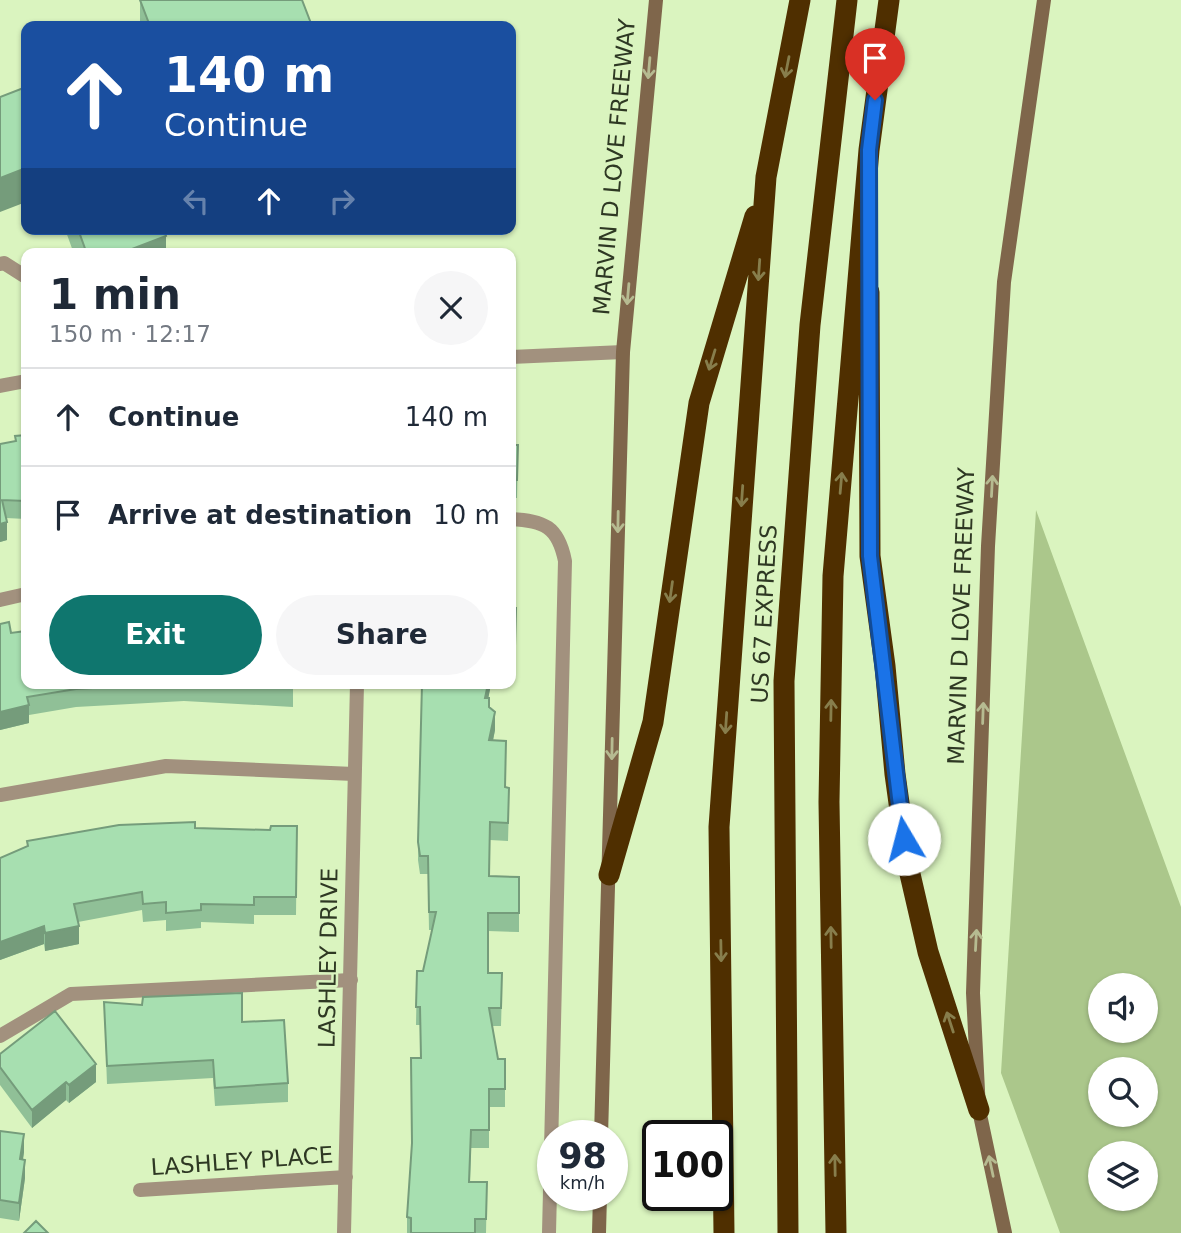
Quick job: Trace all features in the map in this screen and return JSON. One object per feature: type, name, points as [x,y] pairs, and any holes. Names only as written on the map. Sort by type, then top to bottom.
[{"type":"highway","points":[[609,875],[653,722],[699,403],[766,177],[800,0]]},
{"type":"highway","name":"US 67 EXPRESS","points":[[788,1233],[785,681],[810,325],[847,0]]},
{"type":"highway","points":[[836,1233],[829,802],[833,576],[869,150],[889,0]]},
{"type":"highway","points":[[869,150],[870,556],[907,861],[928,952],[979,1110]]},
{"type":"highway","points":[[724,1233],[719,827],[766,177]]},
{"type":"main road","name":"MARVIN D LOVE FREEWAY","points":[[601,1120],[622,352],[656,0]]},
{"type":"main road","name":"MARVIN D LOVE FREEWAY","points":[[1005,1233],[979,1110],[973,993],[988,546],[999,351],[1004,282],[1044,0]]},
{"type":"main road","points":[[598,1233],[599,1211]]},
{"type":"street","points":[[0,264],[4,263],[21,274]]},
{"type":"street","points":[[516,357],[622,352]]},
{"type":"street","points":[[0,386],[21,382]]},
{"type":"street","points":[[516,519],[537,521],[553,531],[562,545],[565,561],[549,1233]]},
{"type":"street","points":[[0,600],[21,595]]},
{"type":"street","name":"LASHLEY DRIVE","points":[[344,1233],[357,689]]},
{"type":"street","points":[[0,795],[166,766],[354,774]]},
{"type":"street","points":[[0,1036],[71,994],[351,980]]},
{"type":"street","name":"LASHLEY PLACE","points":[[140,1190],[346,1177]]},
{"type":"green space","points":[[1036,510],[1181,907],[1181,1233],[1060,1233],[1001,1073]]},
{"type":"building","points":[[140,0],[302,0],[310,21],[148,21]]},
{"type":"building","points":[[21,89],[21,170],[0,178],[0,97]]},
{"type":"building","points":[[80,235],[166,236],[135,248],[85,248]]},
{"type":"building","points":[[21,435],[21,501],[2,500],[7,522],[0,524],[0,444],[16,441],[15,436]]},
{"type":"building","points":[[516,445],[518,445],[517,480]]},
{"type":"building","points":[[9,622],[11,633],[21,632],[21,689],[76,689],[27,697],[29,705],[0,712],[0,624]]},
{"type":"building","points":[[422,689],[487,689],[485,698],[489,698],[489,707],[495,712],[489,740],[506,741],[505,787],[509,788],[508,823],[490,822],[489,876],[519,877],[519,913],[488,913],[488,973],[502,973],[501,1008],[489,1008],[498,1059],[505,1059],[505,1089],[489,1089],[489,1130],[471,1130],[469,1182],[487,1182],[486,1219],[475,1219],[475,1233],[411,1233],[411,1218],[407,1217],[412,1143],[411,1058],[421,1058],[420,1007],[416,1007],[417,971],[423,971],[436,912],[429,912],[428,856],[420,856],[418,842]]},
{"type":"building","points":[[195,822],[195,828],[270,830],[271,826],[297,826],[296,897],[254,897],[254,905],[201,904],[201,910],[166,913],[166,902],[143,904],[142,892],[74,904],[79,926],[45,933],[44,926],[0,942],[0,858],[28,846],[27,841],[119,825]]},
{"type":"building","points":[[242,993],[242,1022],[284,1020],[288,1083],[215,1088],[213,1060],[107,1066],[104,1002],[142,1005],[143,997]]},
{"type":"building","points":[[55,1011],[96,1064],[69,1085],[66,1082],[32,1110],[0,1067],[0,1054]]},
{"type":"building","points":[[0,1131],[24,1134],[20,1159],[25,1160],[19,1203],[0,1200]]},
{"type":"building","points":[[36,1221],[48,1233],[24,1233]]},
{"type":"route","points":[[875,100],[869,150],[870,556],[904,839]]}]
